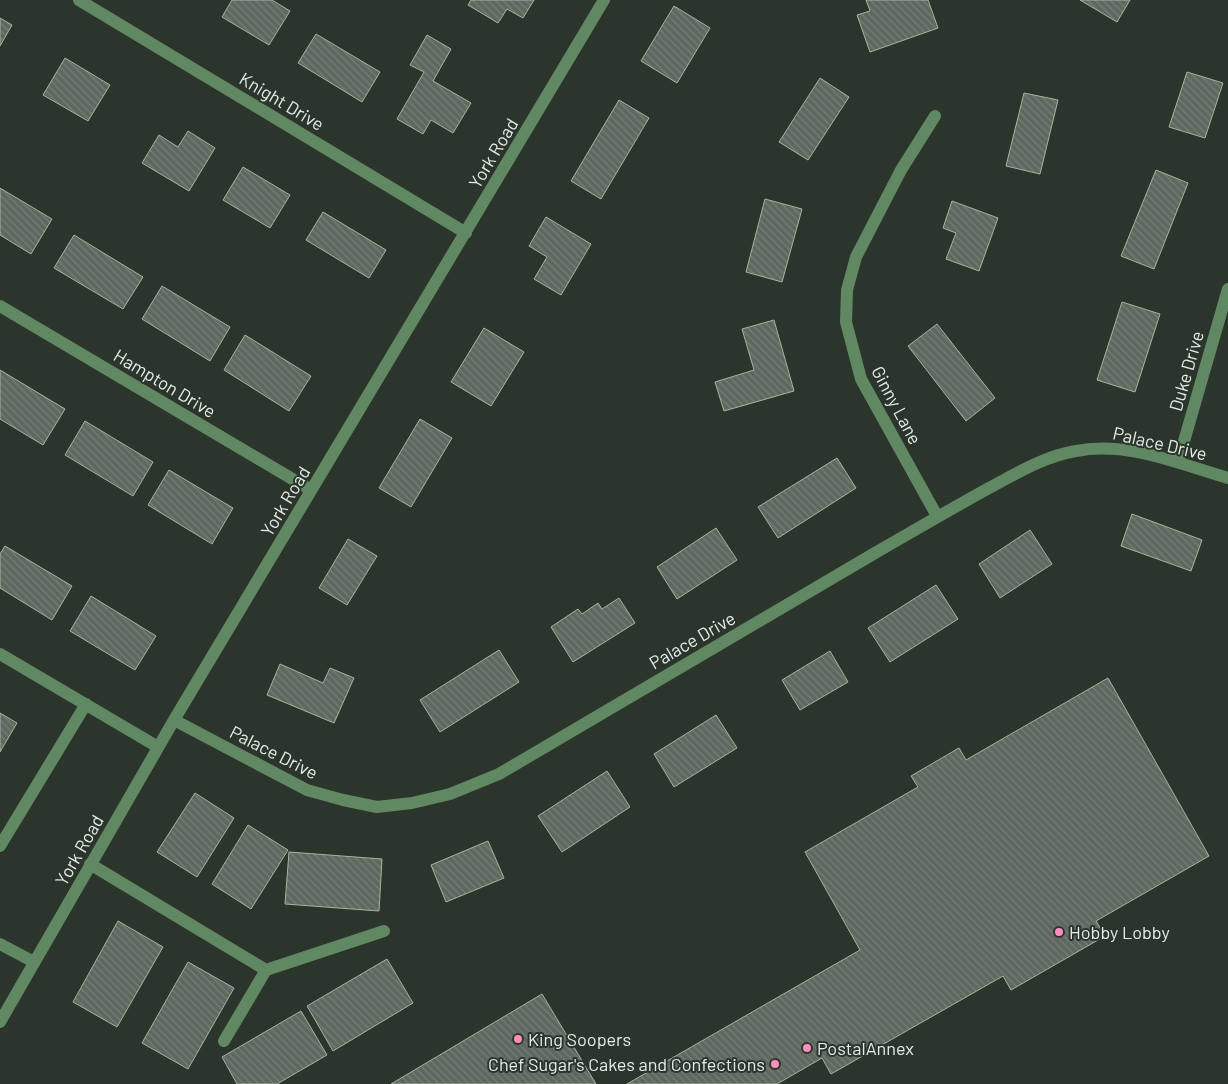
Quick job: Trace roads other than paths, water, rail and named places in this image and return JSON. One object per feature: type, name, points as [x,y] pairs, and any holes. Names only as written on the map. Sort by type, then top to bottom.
[{"type":"street","name":"Knight Drive","points":[[79,0],[466,232]]},
{"type":"street","name":"York Road","points":[[0,1022],[158,747],[604,0]]},
{"type":"street","name":"Ginny Lane","points":[[935,116],[901,170],[856,257],[847,290],[846,322],[861,379],[937,516]]},
{"type":"street","name":"Duke Drive","points":[[1178,462],[1228,289]]},
{"type":"street","name":"Hampton Drive","points":[[0,306],[311,490]]},
{"type":"street","name":"Palace Drive","points":[[174,720],[308,790],[377,807],[412,803],[450,794],[499,774],[937,516],[1021,471],[1050,458],[1074,451],[1102,447],[1178,462],[1228,478]]},
{"type":"street","points":[[0,654],[158,747]]},
{"type":"street","points":[[0,846],[86,704]]},
{"type":"street","points":[[90,864],[266,970]]},
{"type":"street","points":[[224,1041],[266,970],[384,931]]},
{"type":"street","points":[[0,944],[34,962]]},
{"type":"place","name":"Hobby Lobby","points":[[1059,932]]},
{"type":"place","name":"King Soopers","points":[[518,1039]]},
{"type":"place","name":"PostalAnnex","points":[[807,1048]]},
{"type":"place","name":"Chef Sugar's Cakes and Confections","points":[[775,1064]]}]
